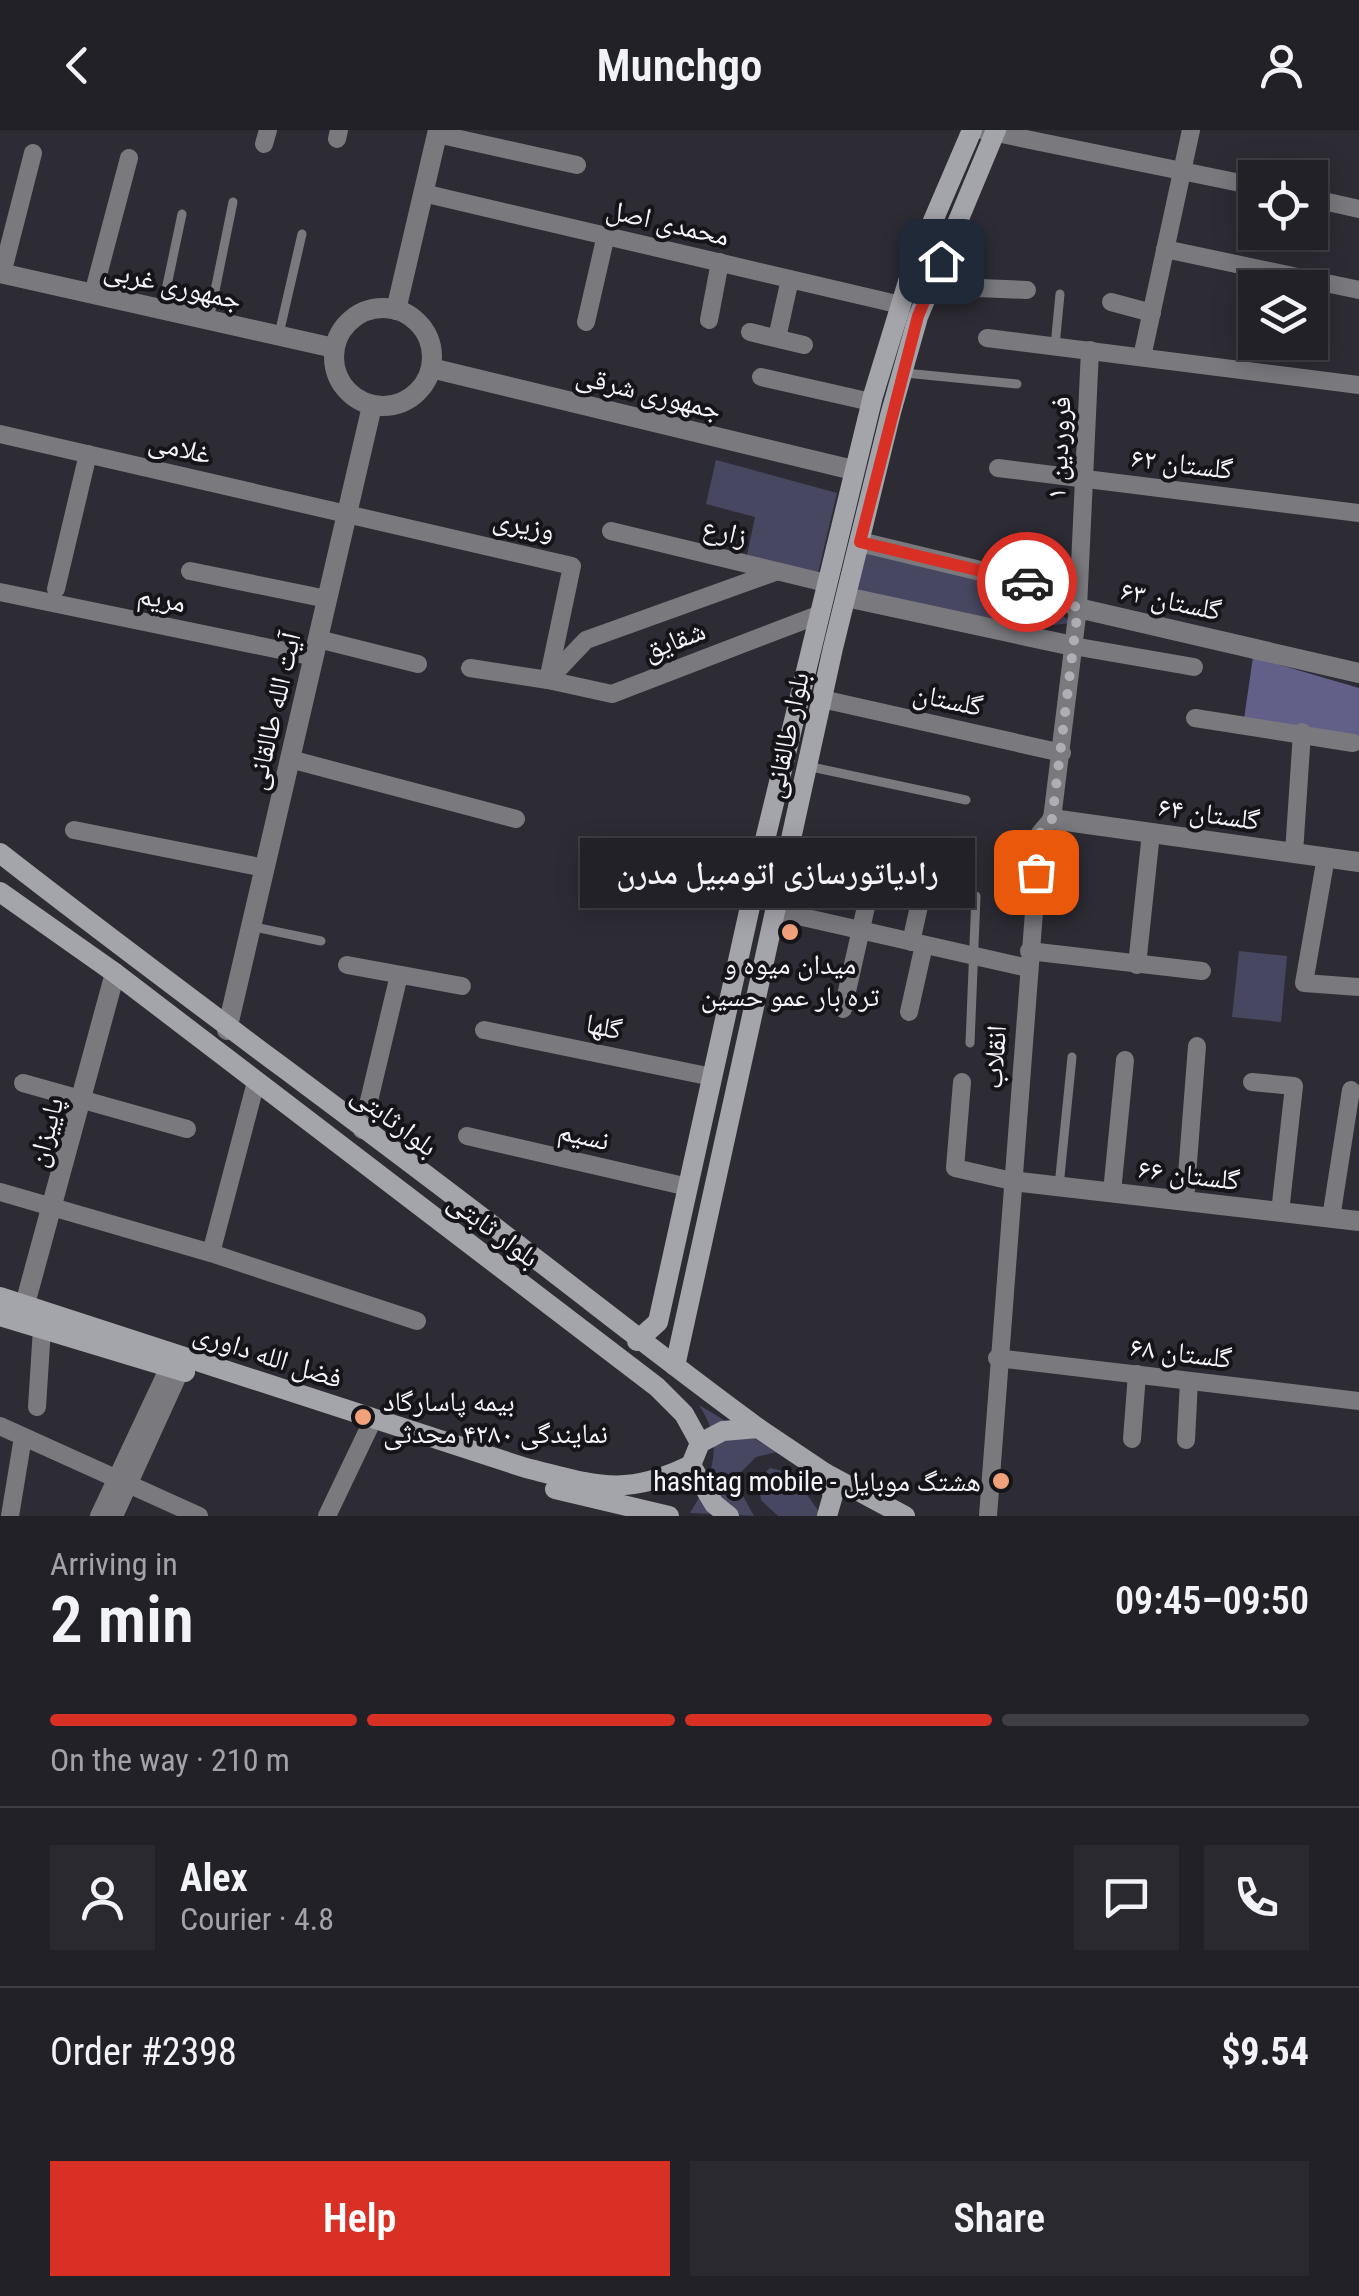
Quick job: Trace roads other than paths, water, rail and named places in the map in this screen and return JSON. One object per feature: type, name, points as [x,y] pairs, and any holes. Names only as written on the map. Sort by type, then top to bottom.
[{"type":"main road","name":"بلوار طالقانی","points":[[658,1322],[853,470],[901,305],[972,130]]},
{"type":"main road","name":"بلوار طالقانی","points":[[675,1366],[680,1329],[822,700],[902,372],[930,286],[991,131]]},
{"type":"main road","name":"بلوارثابتی","points":[[0,853],[227,1030],[541,1262],[637,1341],[825,1473]]},
{"type":"main road","name":"بلوار ثابتی","points":[[0,892],[115,974],[657,1387],[684,1414],[700,1444]]},
{"type":"main road","points":[[344,1148],[370,1136]]},
{"type":"main road","points":[[362,1163],[370,1136]]},
{"type":"main road","name":"فضل الله داوری","points":[[0,1296],[564,1478],[630,1489],[691,1465]]},
{"type":"main road","name":"فضل الله داوری","points":[[0,1316],[369,1428],[523,1481],[669,1516]]},
{"type":"main road","points":[[637,1341],[658,1322],[667,1333],[680,1329]]},
{"type":"main road","points":[[729,1516],[714,1504],[691,1465],[700,1444],[723,1431],[758,1428]]},
{"type":"main road","points":[[825,1473],[833,1496],[827,1516]]},
{"type":"main road","points":[[825,1473],[905,1516]]},
{"type":"street","points":[[1142,357],[1192,130]]},
{"type":"street","points":[[991,131],[1238,182]]},
{"type":"street","points":[[396,310],[438,132],[578,165]]},
{"type":"street","points":[[1,273],[33,152]]},
{"type":"street","points":[[93,294],[129,158]]},
{"type":"street","name":"محمدی اصل","points":[[424,193],[901,305]]},
{"type":"street","points":[[1328,202],[1359,209]]},
{"type":"street","points":[[586,322],[606,236]]},
{"type":"street","points":[[1165,249],[1359,290]]},
{"type":"street","points":[[709,320],[720,262]]},
{"type":"street","name":"جمهوری غربی","points":[[1,273],[334,348]]},
{"type":"street","points":[[777,338],[790,279]]},
{"type":"street","points":[[930,286],[1027,290]]},
{"type":"street","points":[[1111,302],[1152,313]]},
{"type":"street","points":[[396,310],[421,326],[428,339],[431,368],[416,394],[388,407],[372,406],[346,391],[333,363],[334,348],[350,320],[364,312],[396,310]]},
{"type":"street","points":[[750,332],[804,345]]},
{"type":"street","points":[[987,338],[1359,385]]},
{"type":"street","name":"فروردین ۱","points":[[1078,608],[1090,350]]},
{"type":"street","name":"جمهوری شرقی","points":[[431,368],[853,470]]},
{"type":"street","points":[[761,376],[871,402]]},
{"type":"street","name":"آیت الله طالقانی","points":[[227,1030],[372,406]]},
{"type":"street","name":"غلامی","points":[[0,434],[347,513]]},
{"type":"street","points":[[56,588],[88,454]]},
{"type":"street","name":"گلستان ۶۲","points":[[998,468],[1359,513]]},
{"type":"street","name":"وزیری","points":[[347,513],[572,566],[548,680]]},
{"type":"street","name":"زارع","points":[[611,530],[826,583]]},
{"type":"street","name":"گلستان ۶۳","points":[[860,542],[1039,584],[1078,608],[1359,674]]},
{"type":"street","points":[[190,570],[327,599]]},
{"type":"street","name":"شقایق","points":[[548,680],[586,640],[776,572]]},
{"type":"street","name":"مریم","points":[[0,592],[418,664]]},
{"type":"street","points":[[846,597],[1073,646],[1194,667]]},
{"type":"street","name":"انقلاب","points":[[988,1516],[997,1358],[1040,833],[1052,819],[1078,608]]},
{"type":"street","name":"شقایق","points":[[470,668],[612,694],[818,615]]},
{"type":"street","name":"گلستان","points":[[822,700],[1062,753]]},
{"type":"street","points":[[1195,718],[1353,742]]},
{"type":"street","points":[[1294,852],[1302,732]]},
{"type":"street","points":[[290,760],[516,820]]},
{"type":"street","name":"گلستان ۶۴","points":[[1052,819],[1359,862]]},
{"type":"street","points":[[74,830],[264,868]]},
{"type":"street","points":[[1137,966],[1151,833]]},
{"type":"street","points":[[1326,857],[1304,983],[1359,988]]},
{"type":"street","points":[[843,1009],[877,858]]},
{"type":"street","points":[[785,866],[833,876]]},
{"type":"street","points":[[909,1012],[928,866]]},
{"type":"street","points":[[776,911],[974,956],[1202,971]]},
{"type":"street","points":[[347,966],[462,986]]},
{"type":"street","name":"پاییزان","points":[[25,1304],[115,974]]},
{"type":"street","points":[[370,1136],[399,975]]},
{"type":"street","name":"گلها","points":[[484,1030],[712,1077]]},
{"type":"street","points":[[1185,1201],[1197,1046]]},
{"type":"street","points":[[1112,1192],[1125,1060]]},
{"type":"street","points":[[211,1253],[256,1082]]},
{"type":"street","points":[[962,1082],[955,1168],[1012,1181]]},
{"type":"street","points":[[1252,1082],[1294,1086],[1280,1212]]},
{"type":"street","points":[[24,1083],[187,1130]]},
{"type":"street","points":[[1331,1218],[1351,1090]]},
{"type":"street","name":"نسیم","points":[[467,1136],[688,1188]]},
{"type":"street","name":"گلستان ۶۶","points":[[1012,1181],[1359,1221]]},
{"type":"street","points":[[0,1192],[211,1253],[417,1321]]},
{"type":"street","points":[[37,1407],[42,1328]]},
{"type":"street","name":"گلستان ۶۸","points":[[997,1358],[1359,1401]]},
{"type":"street","points":[[114,1516],[123,1482],[175,1368]]},
{"type":"street","points":[[1132,1439],[1136,1374]]},
{"type":"street","points":[[1186,1440],[1190,1380]]},
{"type":"street","points":[[0,1426],[199,1516]]},
{"type":"street","points":[[327,1516],[369,1428]]},
{"type":"street","points":[[10,1516],[23,1437]]},
{"type":"street","points":[[98,1516],[123,1482]]},
{"type":"lane","points":[[209,320],[234,202]]},
{"type":"lane","points":[[162,309],[182,214]]},
{"type":"lane","points":[[279,336],[302,234]]},
{"type":"lane","points":[[1055,346],[1060,294]]},
{"type":"lane","points":[[902,372],[1017,384]]},
{"type":"lane","points":[[807,766],[966,800]]},
{"type":"lane","points":[[970,1043],[976,896]]},
{"type":"lane","points":[[251,927],[321,940]]},
{"type":"lane","points":[[1058,1186],[1072,1057]]},
{"type":"place","name":"رادیاتورسازی اتومبیل مدرن","points":[[1036,872]]},
{"type":"place","name":"میدان میوه و تره بار عمو حسین","points":[[790,932]]},
{"type":"place","name":"بیمه پاسارگاد نمایندگی ۴۲۸۰ محدثی","points":[[363,1417]]},
{"type":"place","name":"hashtag mobile - هشتگ موبایل","points":[[1001,1481]]}]
